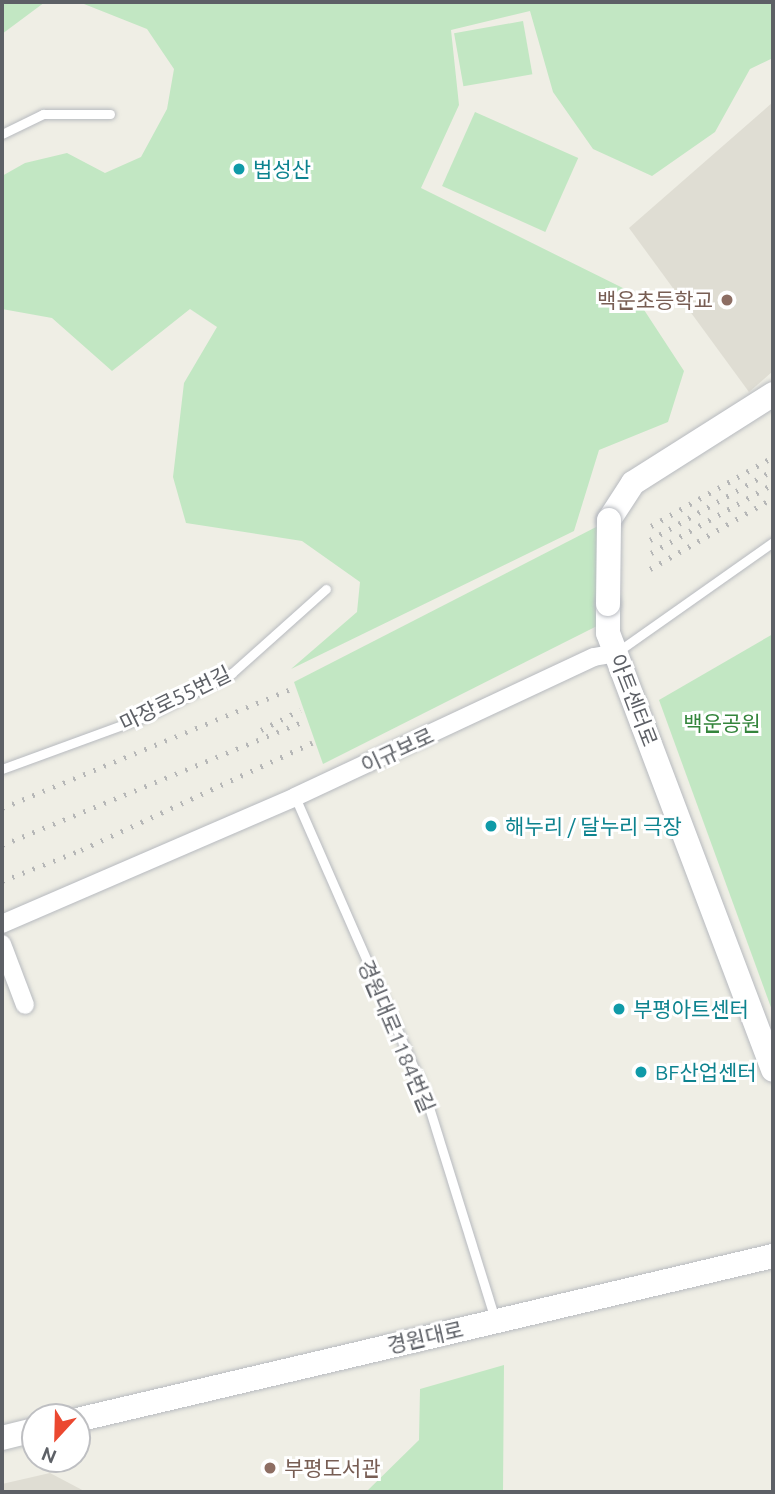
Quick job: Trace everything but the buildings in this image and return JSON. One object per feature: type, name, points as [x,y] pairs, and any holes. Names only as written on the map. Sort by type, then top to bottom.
[{"type":"street","name":"아트센터로","points":[[773,394],[633,483],[609,520],[608,604],[608,633],[773,1070]]},
{"type":"street","name":"이규보로","points":[[2,924],[295,797],[594,657],[616,653]]},
{"type":"street","points":[[2,944],[25,1005]]},
{"type":"street","name":"경원대로","points":[[91,1417],[773,1256]]},
{"type":"street","points":[[2,1438],[21,1433]]},
{"type":"lane","points":[[2,134],[43,114],[110,114]]},
{"type":"lane","name":"이규보로","points":[[616,653],[772,546]]},
{"type":"lane","name":"마장로55번길","points":[[2,769],[147,716],[232,673],[326,589]]},
{"type":"lane","name":"경원대로1184번길","points":[[295,797],[423,1088],[496,1321]]},
{"type":"shaded area","name":"백운초등학교","points":[[773,102],[773,371],[749,392],[629,228]]},
{"type":"shaded area","points":[[50,1473],[86,1492],[2,1492],[2,1484]]},
{"type":"green space","points":[[2,2],[45,2],[2,34]]},
{"type":"green space","points":[[79,2],[773,2],[773,58],[750,69],[715,132],[652,176],[593,149],[553,92],[530,11],[451,30],[459,105],[421,188],[633,293],[684,371],[668,422],[599,450],[574,531],[291,669],[357,612],[360,582],[302,541],[186,523],[173,477],[184,383],[217,327],[190,309],[112,371],[52,318],[2,309],[2,176],[25,163],[67,153],[105,173],[141,157],[167,109],[174,69],[147,29]]},
{"type":"green space","points":[[523,21],[532,74],[463,86],[454,33]]},
{"type":"green space","points":[[475,112],[578,158],[545,232],[442,186]]},
{"type":"green space","points":[[600,525],[599,625],[323,764],[294,682]]},
{"type":"green space","name":"백운공원","points":[[773,634],[773,1013],[659,700]]},
{"type":"green space","points":[[504,1365],[503,1492],[366,1492],[419,1440],[420,1389]]},
{"type":"railway","points":[[651,526],[773,457]]},
{"type":"railway","points":[[650,540],[773,470]]},
{"type":"railway","points":[[651,553],[773,484]]},
{"type":"railway","points":[[650,569],[773,498]]},
{"type":"railway","points":[[2,808],[293,688]]},
{"type":"railway","points":[[261,730],[300,710]]},
{"type":"railway","points":[[2,845],[304,721]]},
{"type":"railway","points":[[2,881],[81,850],[312,743]]},
{"type":"place","name":"법성산","points":[[239,169]]},
{"type":"place","name":"백운초등학교","points":[[727,300]]},
{"type":"place","name":"해누리 / 달누리 극장","points":[[491,826]]},
{"type":"place","name":"부평아트센터","points":[[619,1009]]},
{"type":"place","name":"BF산업센터","points":[[641,1072]]},
{"type":"place","name":"부평도서관","points":[[270,1468]]}]
